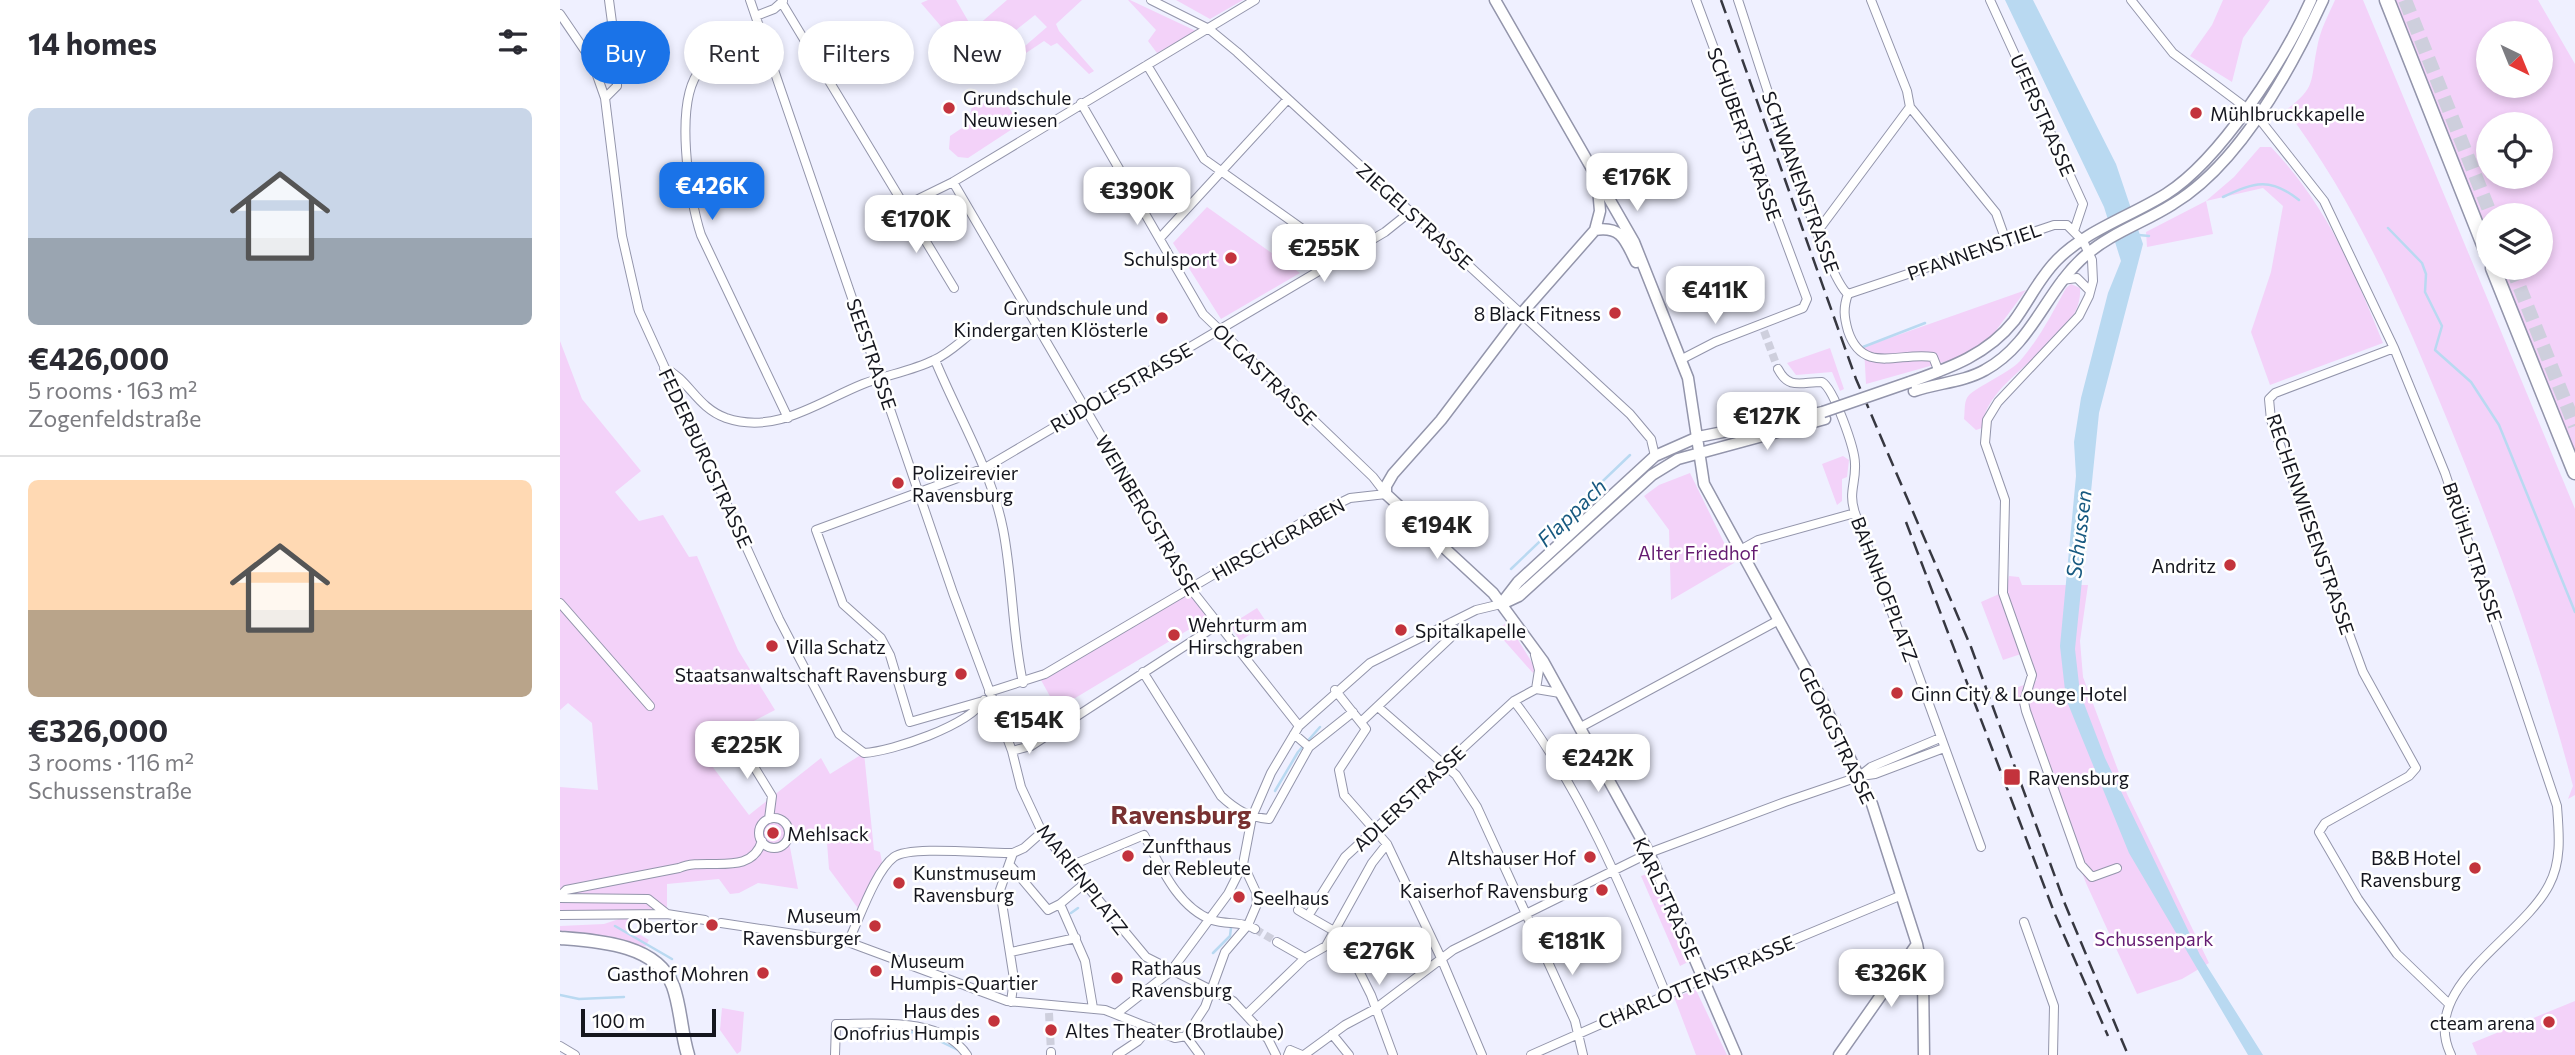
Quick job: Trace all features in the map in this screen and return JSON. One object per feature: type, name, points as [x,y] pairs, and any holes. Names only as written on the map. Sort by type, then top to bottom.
[{"type":"highway","points":[[2388,0],[2476,225]]},
{"type":"highway","points":[[2498,280],[2575,472]]},
{"type":"main road","points":[[1495,0],[1597,181],[1625,222],[1650,280]]},
{"type":"main road","points":[[1912,386],[1991,345],[2012,324],[2057,260],[2110,239],[2187,178],[2247,107],[2282,54],[2311,0]]},
{"type":"main road","points":[[1501,604],[1520,596],[1652,475],[1699,452],[1824,416],[1912,386],[1983,372],[2006,357],[2030,331],[2086,247],[2106,228],[2146,211],[2173,204],[2198,186],[2257,116],[2288,67],[2323,0]]},
{"type":"main road","points":[[1386,494],[1386,486],[1393,474],[1444,416],[1521,313],[1594,230],[1600,211],[1597,181]]},
{"type":"main road","points":[[1594,230],[1611,228],[1619,233],[1650,280]]},
{"type":"main road","name":"GEORGSTRASSE","points":[[1650,280],[1682,359],[1698,437],[1703,484],[1779,620],[1861,776],[1917,944],[1923,977],[1924,1055]]},
{"type":"main road","points":[[1501,604],[1518,582],[1655,456],[1698,437],[1824,416]]},
{"type":"main road","name":"OLGASTRASSE","points":[[1386,494],[1466,567],[1501,604]]},
{"type":"main road","name":"KARLSTRASSE","points":[[1501,604],[1526,636],[1560,693],[1649,853],[1736,1055]]},
{"type":"main road","points":[[560,938],[614,945],[650,958],[672,984],[688,1055]]},
{"type":"main road","points":[[1839,1055],[1917,944]]},
{"type":"street","name":"FEDERBURGSTRASSE","points":[[609,0],[617,60],[617,86],[605,98],[630,276],[639,311],[779,619],[839,734],[864,753],[882,752],[949,728],[962,720],[989,692]]},
{"type":"street","name":"SEESTRASSE","points":[[750,0],[758,21]]},
{"type":"street","name":"ZIEGELSTRASSE","points":[[1151,0],[1167,3],[1209,29],[1521,313],[1634,421],[1651,439],[1655,456]]},
{"type":"street","points":[[904,206],[953,183],[1254,0]]},
{"type":"street","name":"SCHUBERTSTRASSE","points":[[1682,359],[1803,308],[1807,299],[1696,0]]},
{"type":"street","name":"SCHWANENSTRASSE","points":[[1738,0],[1817,232],[1838,286],[1848,294],[1843,315],[1857,349],[1870,357],[1889,360],[1933,357],[1939,372]]},
{"type":"street","points":[[1871,0],[1907,91],[1910,107],[1996,213],[2006,241]]},
{"type":"street","name":"UFERSTRASSE","points":[[1990,0],[2083,204],[2074,231]]},
{"type":"street","name":"BRÜHLSTRASSE","points":[[2131,0],[2173,53],[2257,116],[2324,201],[2394,348],[2445,473],[2557,806],[2560,840],[2548,887],[2520,925],[2473,970],[2448,1003]]},
{"type":"street","points":[[756,16],[783,1],[954,288]]},
{"type":"street","points":[[560,15],[592,61],[605,98]]},
{"type":"street","points":[[1147,65],[1204,159],[1342,257]]},
{"type":"street","points":[[693,84],[688,94],[687,123],[692,209],[701,236],[788,418]]},
{"type":"street","name":"SEESTRASSE","points":[[779,84],[989,692]]},
{"type":"street","points":[[1160,238],[1287,100]]},
{"type":"street","name":"OLGASTRASSE","points":[[1081,103],[1203,314],[1373,477],[1386,494]]},
{"type":"street","points":[[1817,232],[1910,107]]},
{"type":"street","name":"WEINBERGSTRASSE","points":[[953,183],[1190,588],[1306,745]]},
{"type":"street","name":"RUDOLFSTRASSE","points":[[983,701],[911,722],[890,655],[881,638],[844,604],[816,530],[985,468],[1385,232],[1410,212]]},
{"type":"street","name":"PFANNENSTIEL","points":[[1848,294],[2054,225],[2067,225],[2074,231]]},
{"type":"street","points":[[2074,231],[2086,247],[2093,273],[2090,291],[2079,316],[1998,402],[1987,420],[1985,443],[2005,500],[2003,593],[2032,675],[2024,702],[2026,712],[2081,865],[2092,877],[2117,868]]},
{"type":"street","points":[[2062,280],[2077,278],[2090,291]]},
{"type":"street","points":[[664,368],[674,372],[705,407],[724,417],[747,423],[788,418],[880,377],[935,360],[974,332]]},
{"type":"street","name":"RECHENWIESENSTRASSE","points":[[2394,348],[2275,393],[2269,399],[2275,432],[2363,671],[2416,768],[2409,776],[2325,823],[2319,832],[2358,899],[2398,954],[2448,1003]]},
{"type":"street","points":[[935,360],[956,412],[985,468],[1003,529],[1015,648],[1023,683]]},
{"type":"street","name":"BAHNHOFPLATZ","points":[[1778,369],[1784,380],[1793,385],[1816,382],[1828,386],[1855,458],[1850,492],[1854,513],[1931,709],[1981,846]]},
{"type":"street","name":"HIRSCHGRABEN","points":[[989,692],[1023,683],[1066,662],[1311,517],[1350,498],[1386,494]]},
{"type":"street","points":[[1740,550],[1758,540],[1854,513]]},
{"type":"street","points":[[560,603],[590,634],[650,706]]},
{"type":"street","points":[[1115,1014],[1171,971],[1212,919],[1243,864],[1252,817],[1271,774],[1296,730],[1335,690],[1370,663],[1476,610],[1501,604]]},
{"type":"street","points":[[1579,728],[1779,620]]},
{"type":"street","points":[[1361,722],[1450,638],[1454,632],[1452,622]]},
{"type":"street","points":[[1012,751],[1031,746],[1217,625]]},
{"type":"street","points":[[1526,636],[1538,662],[1536,689],[1560,693]]},
{"type":"street","points":[[1143,672],[1221,796],[1234,808],[1252,817],[1269,819],[1283,780],[1306,745],[1353,712]]},
{"type":"street","name":"ADLERSTRASSE","points":[[1307,916],[1345,857],[1514,701],[1536,689]]},
{"type":"street","points":[[1335,690],[1366,729],[1339,770],[1344,795],[1387,844],[1441,958],[1482,1055]]},
{"type":"street","name":"MARIENPLATZ","points":[[989,692],[1012,751],[1021,787],[1042,832],[1146,957],[1210,988],[1247,1014],[1268,1039],[1276,1055]]},
{"type":"street","points":[[1514,701],[1542,736],[1615,871],[1666,994]]},
{"type":"street","points":[[1378,707],[1456,775],[1477,807],[1528,912],[1575,1021],[1583,1055]]},
{"type":"street","points":[[1861,776],[1871,767],[1940,738]]},
{"type":"street","points":[[1288,1055],[1290,1050],[1303,1055],[1375,1009],[1441,958],[1649,853],[1944,748]]},
{"type":"street","points":[[560,897],[566,890],[679,868],[690,863],[741,863],[753,857],[762,841],[760,828],[769,819],[772,796],[745,752]]},
{"type":"street","points":[[1278,761],[1290,768]]},
{"type":"street","points":[[1271,774],[1283,780]]},
{"type":"street","points":[[762,841],[769,847],[778,847],[788,837],[784,822],[769,819]]},
{"type":"street","points":[[848,942],[881,872],[896,855],[919,851],[1013,853],[1024,848],[1042,832]]},
{"type":"street","points":[[1070,866],[1144,835],[1163,872],[1184,900],[1212,919],[1251,927]]},
{"type":"street","points":[[1247,1014],[1305,958],[1326,946],[1372,863],[1387,844]]},
{"type":"street","points":[[1011,1002],[1014,978],[1000,890],[1013,853]]},
{"type":"street","points":[[721,923],[848,942],[1011,1002],[1049,1010],[1093,1008],[1175,1038],[1186,1036],[1205,1007],[1225,952],[1251,927],[1257,904],[1256,892],[1243,864]]},
{"type":"street","points":[[1010,865],[1048,910],[1060,904],[1084,884]]},
{"type":"street","name":"CHARLOTTENSTRASSE","points":[[1531,1055],[1703,978],[1902,895]]},
{"type":"street","points":[[560,897],[648,899],[667,914]]},
{"type":"street","points":[[1060,904],[1085,961],[1093,1008]]},
{"type":"street","points":[[1298,910],[1341,935],[1393,1055]]},
{"type":"street","points":[[560,915],[667,914],[705,920]]},
{"type":"street","points":[[2024,922],[2054,1006],[2053,1055]]},
{"type":"street","points":[[1011,952],[1076,938]]},
{"type":"street","points":[[1276,942],[1305,958]]},
{"type":"street","points":[[2448,1003],[2443,1023],[2451,1055]]},
{"type":"street","points":[[835,1055],[836,1024],[887,1024],[929,1030],[948,1038],[967,1055]]},
{"type":"street","points":[[1117,1055],[1138,1041],[1147,1028]]},
{"type":"street","points":[[1332,1034],[1349,1055]]},
{"type":"street","points":[[1186,1036],[1200,1055]]},
{"type":"street","points":[[560,1046],[575,1055]]},
{"type":"green space","points":[[928,0],[956,0],[968,21],[936,21],[921,3]]},
{"type":"green space","points":[[1007,0],[1082,0],[1056,24],[1094,71],[1089,74],[1057,43],[1051,46],[1044,41],[1026,53],[1026,45],[1047,27],[1035,15],[1026,22],[983,21]]},
{"type":"green space","points":[[1128,0],[1196,31],[1157,53],[1148,41],[1156,30]]},
{"type":"green space","points":[[1176,0],[1243,0],[1210,19]]},
{"type":"green space","points":[[2223,0],[2270,0],[2243,38],[2232,82],[2190,56],[2212,25]]},
{"type":"green space","points":[[2335,0],[2363,0],[2476,271],[2476,280],[2480,280],[2575,509],[2575,795],[2568,799],[2573,786],[2547,694],[2501,558],[2449,424],[2378,261],[2336,184],[2286,110],[2308,89],[2324,23]]},
{"type":"green space","points":[[2394,0],[2538,0],[2550,21],[2476,21],[2476,98],[2553,98],[2553,26],[2575,64],[2575,452],[2506,280],[2553,280],[2553,203],[2476,203],[2476,206]]},
{"type":"green space","points":[[1002,98],[1020,124],[968,158],[958,157],[949,149],[950,136],[968,124],[972,106]]},
{"type":"green space","points":[[2260,147],[2271,147],[2308,192],[2337,239],[2383,343],[2270,385],[2251,332],[2271,272],[2283,206],[2263,188],[2206,201],[2234,177]]},
{"type":"green space","points":[[2206,201],[2213,234],[2147,247],[2146,232]]},
{"type":"green space","name":"Schulsport","points":[[1207,207],[1300,273],[1221,319],[1173,243]]},
{"type":"green space","points":[[2071,284],[2080,288],[2077,308],[2067,325],[1999,391],[1987,409],[1982,428],[1976,430],[1964,419],[1967,398],[2020,361]]},
{"type":"green space","points":[[2026,290],[1989,340],[1962,357],[1866,384],[1864,347]]},
{"type":"green space","points":[[560,341],[582,399],[641,471],[615,492],[639,521],[663,515],[689,557],[697,556],[738,650],[775,710],[738,729],[712,766],[749,815],[821,758],[830,774],[864,753],[874,850],[880,852],[882,862],[860,911],[829,869],[826,829],[788,837],[798,889],[758,883],[739,893],[730,894],[719,879],[667,884],[667,914],[560,915],[560,787],[598,790],[592,723],[568,703],[560,710]]},
{"type":"green space","points":[[1830,348],[1844,389],[1840,391],[1832,372],[1796,375],[1787,363]]},
{"type":"green space","points":[[1843,456],[1849,460],[1847,477],[1842,479],[1842,501],[1837,505],[1822,464]]},
{"type":"green space","name":"Alter Friedhof","points":[[1690,473],[1734,563],[1671,600],[1669,530],[1644,496],[1659,485]]},
{"type":"green space","name":"Schussenpark","points":[[2009,576],[2019,577],[2022,585],[2088,585],[2080,641],[2083,677],[2127,794],[2209,963],[2182,979],[2137,994],[2086,883],[2013,689],[2037,680],[2024,667],[2027,652],[2003,660],[1981,602],[2006,591]]},
{"type":"green space","points":[[1190,591],[1208,618],[1057,709],[1041,680]]},
{"type":"green space","points":[[1257,608],[1267,623],[1240,641],[1230,625]]},
{"type":"green space","points":[[1507,622],[1536,669],[1533,673],[1501,637],[1502,626]]},
{"type":"green space","points":[[1650,873],[1688,962],[1680,966],[1641,876]]},
{"type":"green space","points":[[628,916],[630,929],[649,940],[645,947],[613,937],[560,932],[560,926],[604,924]]},
{"type":"green space","points":[[1696,990],[1727,1055],[1696,1055],[1674,997]]},
{"type":"green space","name":"cteam arena","points":[[2575,1001],[2575,1055],[2477,1055],[2472,1043]]},
{"type":"green space","points":[[722,1008],[744,1012],[741,1051],[737,1054],[720,1030]]},
{"type":"water","name":"Schussen","points":[[2005,0],[2033,0],[2116,164],[2143,244],[2099,413],[2075,649],[2080,693],[2105,758],[2200,955],[2263,1055],[2248,1055],[2129,853],[2066,699],[2060,646],[2076,476],[2074,442],[2081,398],[2108,293],[2121,261],[2104,207]]},
{"type":"waterway","points":[[2223,197],[2262,184],[2279,188],[2299,200]]},
{"type":"waterway","points":[[2388,228],[2422,263],[2426,274],[2425,292],[2442,326],[2435,350],[2471,382],[2499,425],[2575,612]]},
{"type":"waterway","points":[[2139,235],[2149,236]]},
{"type":"waterway","name":"Flappach","points":[[1863,347],[1925,323]]},
{"type":"waterway","name":"Flappach","points":[[1511,569],[1630,455]]},
{"type":"waterway","name":"Flappach","points":[[1275,791],[1298,752],[1320,727]]},
{"type":"waterway","points":[[1071,913],[1078,908]]},
{"type":"waterway","name":"Flappach","points":[[615,926],[672,959]]},
{"type":"waterway","name":"Flappach","points":[[1213,953],[1230,936],[1231,928]]},
{"type":"waterway","name":"Flappach","points":[[676,971],[676,978]]},
{"type":"waterway","points":[[560,995],[579,999],[624,997]]},
{"type":"waterway","name":"Flappach","points":[[857,1028],[923,1033],[958,1050]]},
{"type":"tunnel","points":[[2405,0],[2486,203]]},
{"type":"tunnel","points":[[2517,280],[2575,426]]},
{"type":"tunnel","points":[[1764,331],[1778,369]]},
{"type":"tunnel","points":[[1255,929],[1277,942]]},
{"type":"tunnel","points":[[1049,1013],[1051,1052]]},
{"type":"railway","points":[[1721,0],[1856,379],[1971,647],[2065,904],[2128,1055]]},
{"type":"railway","points":[[1906,522],[2054,912],[2108,1036]]},
{"type":"place","name":"Grundschule Neuwiesen","points":[[949,108]]},
{"type":"place","name":"Mühlbruckkapelle","points":[[2196,113]]},
{"type":"place","name":"Schulsport","points":[[1231,258]]},
{"type":"place","name":"8 Black Fitness","points":[[1615,313]]},
{"type":"place","name":"Grundschule und Kindergarten Klösterle","points":[[1162,318]]},
{"type":"place","name":"Polizeirevier Ravensburg","points":[[898,483]]},
{"type":"place","name":"Andritz","points":[[2230,565]]},
{"type":"place","name":"Spitalkapelle","points":[[1401,630]]},
{"type":"place","name":"Wehrturm am Hirschgraben","points":[[1174,635]]},
{"type":"place","name":"Villa Schatz","points":[[772,646]]},
{"type":"place","name":"Staatsanwaltschaft Ravensburg","points":[[961,674]]},
{"type":"place","name":"Ginn City & Lounge Hotel","points":[[1897,693]]},
{"type":"place","name":"Ravensburg","points":[[2012,777]]},
{"type":"place","name":"Mehlsack","points":[[773,833]]},
{"type":"place","name":"Zunfthaus der Rebleute","points":[[1128,856]]},
{"type":"place","name":"Altshauser Hof","points":[[1590,857]]},
{"type":"place","name":"B&B Hotel Ravensburg","points":[[2475,868]]},
{"type":"place","name":"Kunstmuseum Ravensburg","points":[[899,883]]},
{"type":"place","name":"Kaiserhof Ravensburg","points":[[1602,890]]},
{"type":"place","name":"Seelhaus","points":[[1239,897]]},
{"type":"place","name":"Obertor","points":[[712,925]]},
{"type":"place","name":"Museum Ravensburger","points":[[875,926]]},
{"type":"place","name":"Museum Humpis-Quartier","points":[[876,971]]},
{"type":"place","name":"Gasthof Mohren","points":[[763,973]]},
{"type":"place","name":"Rathaus Ravensburg","points":[[1117,978]]},
{"type":"place","name":"Haus des Onofrius Humpis","points":[[994,1021]]},
{"type":"place","name":"cteam arena","points":[[2549,1022]]},
{"type":"place","name":"Altes Theater (Brotlaube)","points":[[1051,1030]]},
{"type":"district","name":"Ravensburg","points":[[1181,813]]}]
